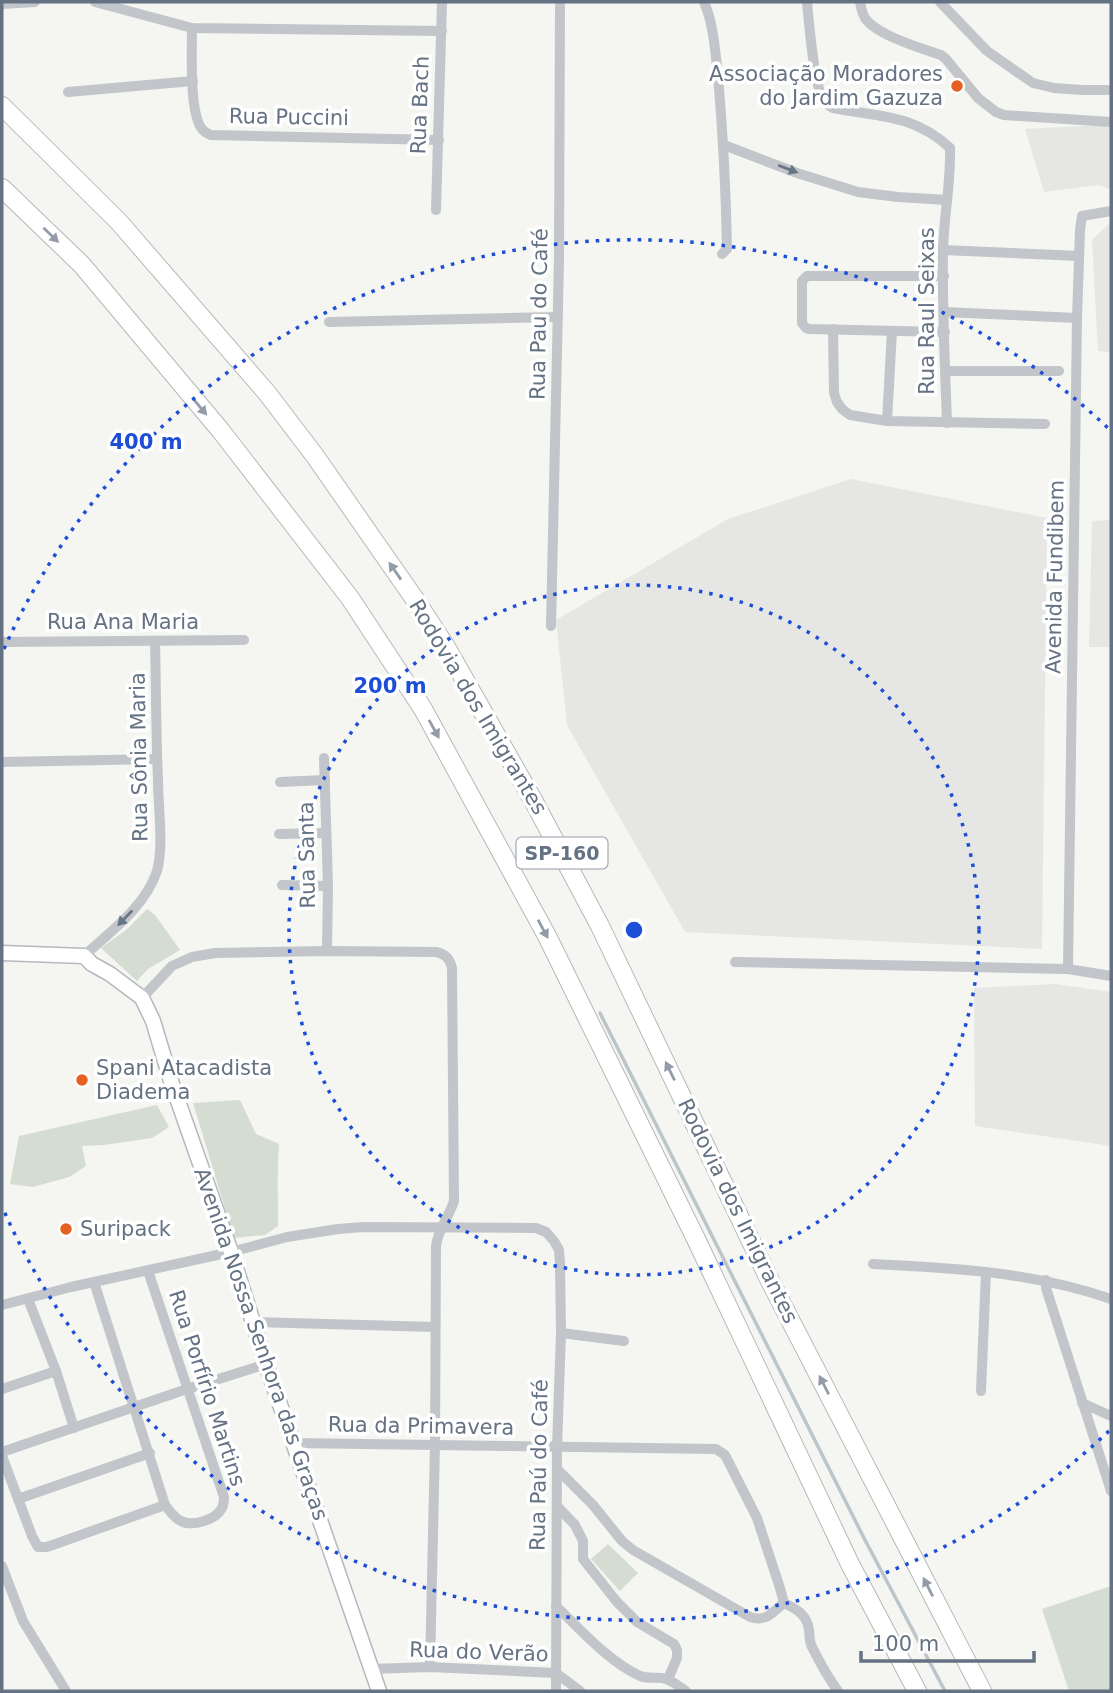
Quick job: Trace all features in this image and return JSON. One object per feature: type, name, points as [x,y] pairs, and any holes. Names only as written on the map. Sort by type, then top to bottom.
[{"type":"highway","name":"Rodovia dos Imigrantes","points":[[2,106],[119,222],[267,393],[315,456],[446,647],[533,800],[600,926],[770,1281],[982,1691]]},
{"type":"highway","name":"SP-160","points":[[2,188],[82,265],[221,431],[350,598],[423,709],[547,936],[696,1239],[850,1564],[917,1691]]},
{"type":"main road","points":[[2,953],[84,956],[142,998]]},
{"type":"main road","name":"Avenida Nossa Senhora das Graças","points":[[142,998],[160,1040],[171,1081],[231,1252],[266,1364],[379,1691]]},
{"type":"street","points":[[2,4],[35,2]]},
{"type":"street","points":[[95,2],[192,28],[442,31]]},
{"type":"street","name":"Rua Bach","points":[[436,210],[442,2]]},
{"type":"street","name":"Rua Pau do Café","points":[[551,626],[558,317],[560,2]]},
{"type":"street","points":[[704,2],[712,27],[724,145],[727,249],[722,254]]},
{"type":"street","name":"Rua Raul Seixas","points":[[807,2],[816,72],[823,100],[833,108],[909,122],[939,137],[950,148],[951,178],[943,250],[947,423]]},
{"type":"street","points":[[860,2],[863,14],[873,27],[941,55],[978,98],[996,112],[1004,115],[1111,122]]},
{"type":"street","points":[[940,2],[987,51],[1033,83],[1054,88],[1111,90]]},
{"type":"street","name":"Rua Puccini","points":[[192,28],[196,114],[205,132],[211,135],[439,140]]},
{"type":"street","points":[[68,92],[193,81]]},
{"type":"street","points":[[724,145],[797,173],[858,192],[947,200]]},
{"type":"street","name":"Avenida Fundibem","points":[[1068,969],[1079,256],[1082,216],[1111,211]]},
{"type":"street","points":[[943,250],[1079,256]]},
{"type":"street","points":[[944,276],[805,276],[802,281],[802,323],[809,329],[945,331]]},
{"type":"street","points":[[944,312],[1077,318]]},
{"type":"street","points":[[329,322],[558,317]]},
{"type":"street","points":[[833,330],[834,393],[842,409],[850,415],[887,421],[1045,424]]},
{"type":"street","points":[[887,421],[892,331]]},
{"type":"street","points":[[946,371],[1059,371]]},
{"type":"street","name":"Rua Ana Maria","points":[[2,642],[244,640]]},
{"type":"street","name":"Rua Sônia Maria","points":[[84,956],[133,910],[146,893],[156,872],[160,852],[155,641]]},
{"type":"street","name":"Rua Santa","points":[[324,758],[327,951]]},
{"type":"street","points":[[2,762],[157,759]]},
{"type":"street","points":[[279,782],[325,780]]},
{"type":"street","points":[[279,834],[326,833]]},
{"type":"street","points":[[282,885],[328,886]]},
{"type":"street","points":[[142,998],[172,966],[192,957],[215,953],[436,952],[442,953],[450,961],[454,1201],[438,1234],[436,1246],[430,1667]]},
{"type":"street","points":[[735,962],[1068,969],[1111,976]]},
{"type":"street","points":[[2,1305],[287,1237],[338,1229],[442,1228]]},
{"type":"street","name":"Rua Paú do Café","points":[[442,1228],[536,1228],[546,1232],[559,1250],[561,1332],[556,1448],[556,1691]]},
{"type":"street","points":[[873,1264],[943,1267],[1046,1280],[1111,1299]]},
{"type":"street","name":"Rua Porfírio Martins","points":[[148,1271],[215,1467],[224,1505],[209,1519],[187,1523],[175,1517],[165,1505]]},
{"type":"street","points":[[981,1391],[986,1272]]},
{"type":"street","points":[[1046,1280],[1046,1288],[1111,1492]]},
{"type":"street","points":[[94,1282],[134,1407],[150,1453],[165,1505],[41,1548],[35,1545],[2,1454],[134,1407],[266,1364]]},
{"type":"street","points":[[28,1299],[56,1371],[74,1428]]},
{"type":"street","points":[[253,1322],[435,1327]]},
{"type":"street","points":[[561,1332],[624,1341]]},
{"type":"street","points":[[2,1389],[56,1371]]},
{"type":"street","points":[[1082,1403],[1111,1416]]},
{"type":"street","name":"Rua da Primavera","points":[[293,1444],[716,1449],[725,1455],[757,1518],[783,1603]]},
{"type":"street","points":[[18,1499],[150,1453]]},
{"type":"street","points":[[557,1469],[593,1505],[622,1541],[643,1558],[750,1617],[766,1618],[783,1603],[796,1609],[803,1615],[812,1647],[838,1691]]},
{"type":"street","points":[[557,1506],[575,1525],[583,1541],[583,1559],[617,1602],[637,1622],[674,1644],[677,1658],[668,1679]]},
{"type":"street","points":[[2,1566],[23,1621],[66,1691]]},
{"type":"street","name":"Rua do Verão","points":[[556,1606],[601,1650],[635,1672],[649,1678],[668,1679],[686,1691]]},
{"type":"street","name":"Rua do Verão","points":[[371,1669],[430,1667],[556,1673],[580,1691]]},
{"type":"shaded area","points":[[1109,126],[1111,190],[1099,185],[1044,192],[1025,129]]},
{"type":"shaded area","points":[[1111,222],[1111,352],[1098,351],[1092,240]]},
{"type":"shaded area","points":[[851,479],[1047,518],[1042,949],[685,932],[567,725],[556,620],[728,519]]},
{"type":"shaded area","points":[[1111,520],[1111,647],[1089,647],[1092,521]]},
{"type":"shaded area","points":[[147,909],[155,915],[180,950],[148,969],[137,981],[101,948],[126,930]]},
{"type":"shaded area","points":[[1055,984],[1111,992],[1111,1146],[975,1126],[974,988]]},
{"type":"shaded area","points":[[240,1100],[256,1134],[279,1144],[278,1226],[265,1235],[234,1238],[193,1103]]},
{"type":"shaded area","points":[[157,1105],[169,1127],[152,1138],[82,1146],[86,1166],[69,1177],[33,1187],[10,1184],[19,1136]]},
{"type":"shaded area","points":[[608,1544],[638,1573],[620,1591],[591,1559]]},
{"type":"shaded area","points":[[1111,1586],[1111,1691],[1069,1691],[1042,1609]]},
{"type":"waterway","points":[[600,1013],[865,1540],[945,1691]]},
{"type":"place","name":"Associação Moradores do Jardim Gazuza","points":[[957,86]]},
{"type":"place","name":"Spani Atacadista Diadema","points":[[82,1080]]},
{"type":"place","name":"Suripack","points":[[66,1229]]}]
